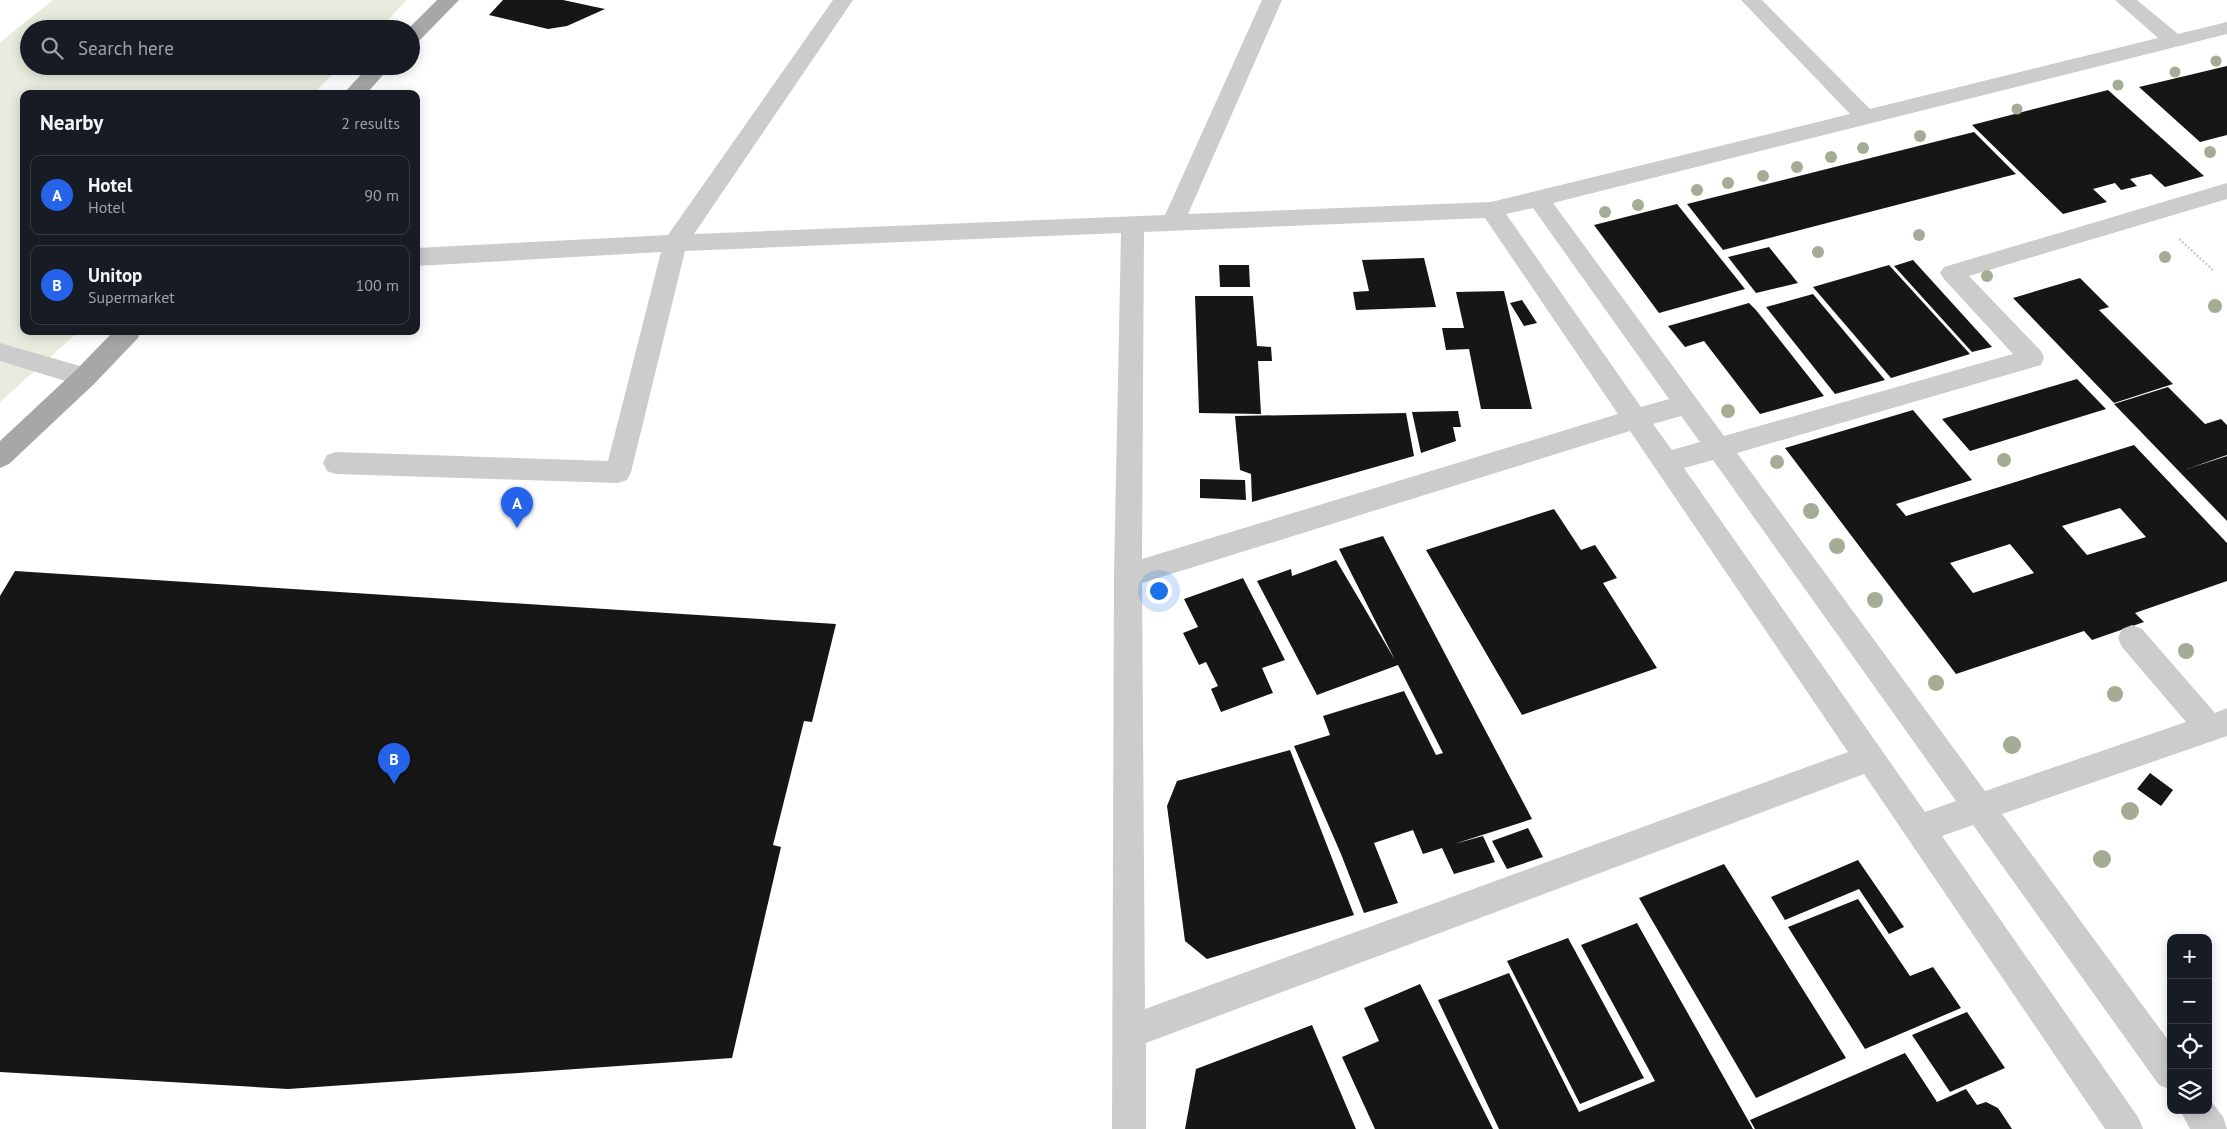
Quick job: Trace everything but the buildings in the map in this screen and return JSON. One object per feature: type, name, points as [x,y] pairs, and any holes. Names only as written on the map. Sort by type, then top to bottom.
[{"type":"main road","points":[[420,28],[449,0]]},
{"type":"main road","points":[[357,90],[372,75]]},
{"type":"main road","points":[[0,457],[85,377],[125,335]]},
{"type":"street","points":[[336,463],[618,472],[674,243],[844,0]]},
{"type":"street","points":[[1173,222],[1272,0]]},
{"type":"street","points":[[1751,0],[1865,117]]},
{"type":"street","points":[[2124,0],[2174,41]]},
{"type":"street","points":[[420,257],[674,243],[1491,210],[2227,28]]},
{"type":"street","points":[[1665,463],[2032,358],[1952,273],[2227,191]]},
{"type":"street","points":[[1538,198],[2168,1069]]},
{"type":"street","points":[[1491,210],[2126,1129]]},
{"type":"street","points":[[1129,1129],[1128,574],[1133,224]]},
{"type":"street","points":[[0,352],[85,377]]},
{"type":"street","points":[[1128,574],[1686,404]]},
{"type":"street","points":[[1918,829],[2218,725],[2132,638]]},
{"type":"street","points":[[1129,1032],[1870,758]]},
{"type":"street","points":[[2201,1114],[2211,1129]]},
{"type":"path","points":[[2152,214],[2214,271]]},
{"type":"shaded area","points":[[53,0],[407,0],[388,20],[28,20]]},
{"type":"shaded area","points":[[20,26],[20,75],[332,75],[317,90],[20,90],[20,335],[75,335],[0,402],[0,42]]},
{"type":"place","name":"Hotel","points":[[517,528]]},
{"type":"place","name":"Unitop","points":[[394,784]]}]
